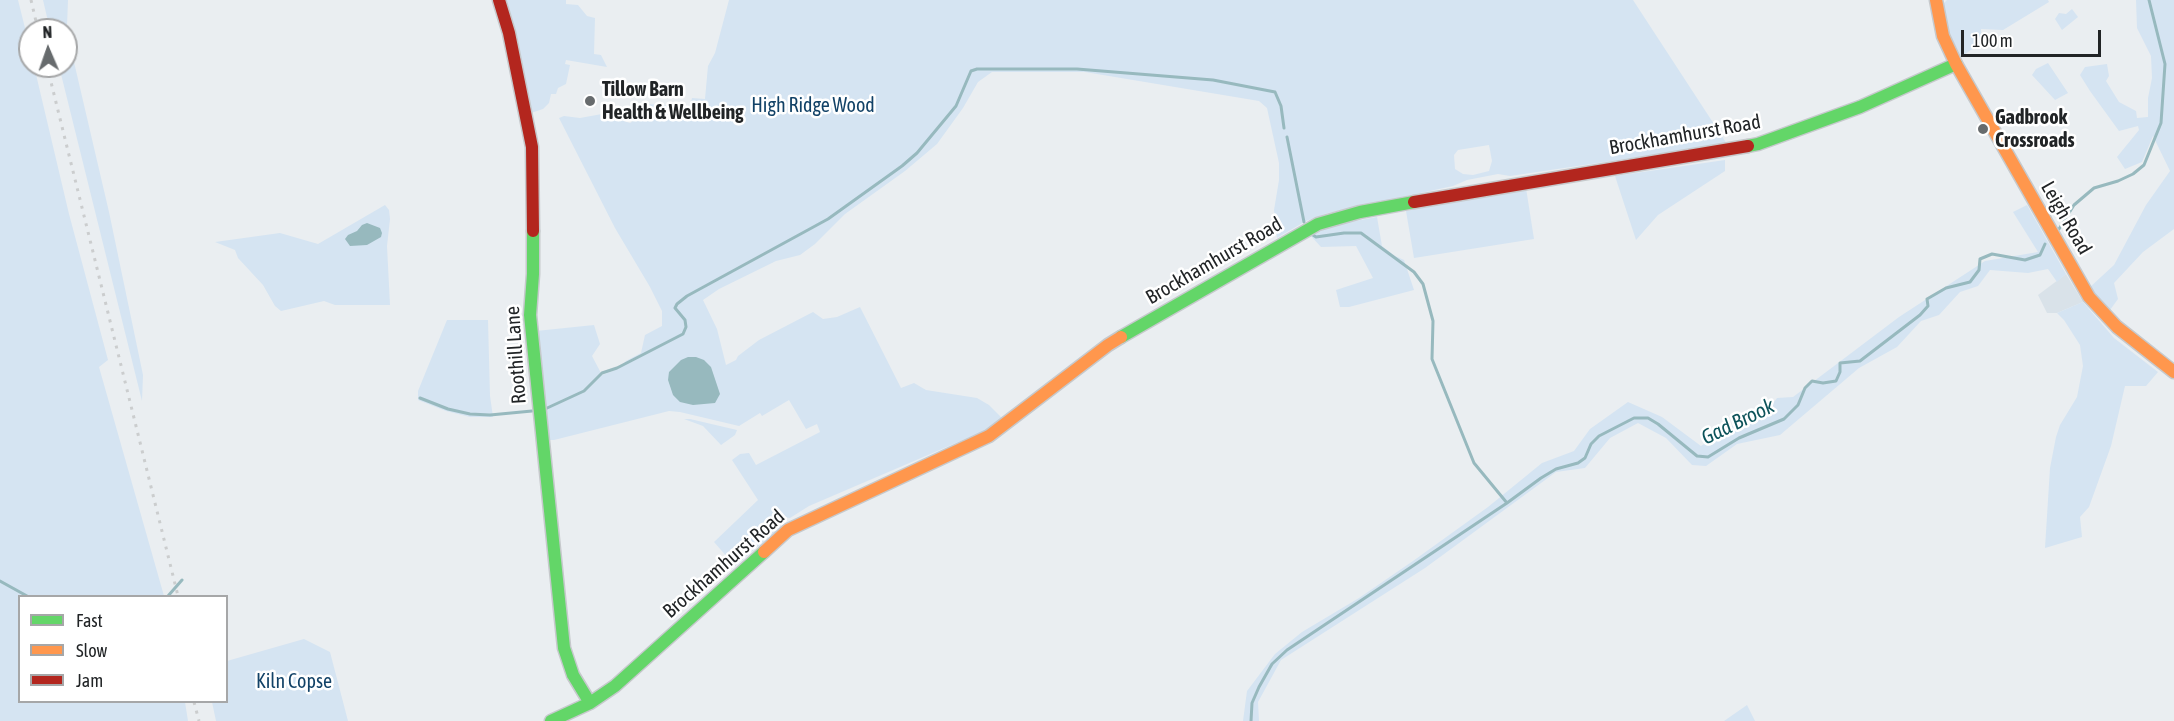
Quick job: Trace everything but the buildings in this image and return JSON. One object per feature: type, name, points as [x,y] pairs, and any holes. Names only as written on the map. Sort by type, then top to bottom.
[{"type":"street","name":"Roothill Lane","points":[[499,0],[509,33],[532,147],[533,274],[530,315],[564,648],[573,675],[590,704]]},
{"type":"street","name":"Leigh Road","points":[[1936,0],[1944,36],[1956,64],[2089,297],[2117,327],[2174,372]]},
{"type":"street","name":"Brockhamhurst Road","points":[[551,721],[590,704],[615,686],[788,530],[989,436],[1108,345],[1318,224],[1360,212],[1476,190],[1758,144],[1860,107],[1956,64]]},
{"type":"shaded area","points":[[367,223],[380,228],[381,237],[367,245],[350,246],[345,239]]},
{"type":"shaded area","points":[[2066,274],[2083,302],[2057,313],[2047,313],[2038,295]]},
{"type":"shaded area","points":[[688,357],[704,360],[711,367],[720,394],[715,403],[693,405],[680,402],[673,395],[668,380],[669,372],[681,360]]},
{"type":"green space","points":[[0,0],[18,0],[22,18],[18,18],[18,78],[37,78],[69,214],[108,360],[99,367],[164,595],[18,595],[18,703],[185,703],[188,721],[0,721]]},
{"type":"green space","points":[[43,0],[68,0],[67,18],[47,18]]},
{"type":"green space","points":[[505,0],[566,0],[566,4],[578,5],[587,16],[595,18],[594,54],[601,55],[607,67],[566,60],[565,64],[570,65],[566,84],[558,88],[556,94],[551,94],[549,103],[543,109],[531,113]]},
{"type":"green space","name":"High Ridge Wood","points":[[729,0],[1633,0],[1727,144],[1510,176],[1498,174],[1467,180],[1453,186],[1328,213],[1306,221],[1277,238],[1274,210],[1279,163],[1267,108],[1259,101],[1085,72],[992,72],[978,82],[963,108],[937,144],[905,171],[845,214],[815,244],[800,255],[776,261],[719,289],[703,300],[717,329],[726,365],[736,360],[759,340],[813,312],[823,319],[837,317],[860,307],[901,388],[914,383],[926,390],[977,398],[989,405],[1003,419],[984,431],[809,506],[790,518],[784,517],[780,520],[781,527],[735,566],[714,542],[758,500],[732,460],[740,454],[749,453],[756,465],[820,432],[817,424],[806,429],[789,400],[762,416],[760,413],[739,426],[669,411],[548,440],[536,331],[594,325],[600,344],[592,356],[602,375],[618,369],[626,361],[641,353],[645,335],[662,326],[662,311],[615,228],[559,118],[564,116],[580,118],[602,114],[630,123],[640,117],[647,104],[690,107],[692,98],[705,99],[708,66],[715,53]],"holes":[[[1489,145],[1492,161],[1489,171],[1473,175],[1463,174],[1455,169],[1454,155],[1458,150]]]},
{"type":"green space","points":[[1947,0],[2048,0],[2049,2],[2003,30],[1981,29],[1982,42],[1961,57],[1949,32],[1942,5]]},
{"type":"green space","points":[[2136,0],[2174,0],[2174,229],[2143,252],[2114,283],[2118,299],[2110,310],[2089,288],[2114,265],[2146,205],[2170,171],[2153,136],[2142,162],[2125,169],[2117,157],[2139,130],[2138,126],[2119,131],[2080,75],[2085,67],[2107,64],[2109,76],[2106,81],[2119,102],[2136,111],[2137,118],[2148,117],[2148,98],[2152,78],[2151,56],[2137,28]]},
{"type":"green space","points":[[2072,9],[2078,17],[2062,30],[2055,19],[2059,13],[2066,14]]},
{"type":"green space","points":[[2048,63],[2068,93],[2055,100],[2032,75],[2036,69]]},
{"type":"green space","points":[[62,78],[78,78],[143,375],[142,401]]},
{"type":"green space","points":[[1725,160],[1725,171],[1658,215],[1636,240],[1615,176]]},
{"type":"green space","points":[[1526,188],[1534,239],[1414,258],[1406,211]]},
{"type":"green space","points":[[385,205],[389,210],[390,219],[387,246],[390,305],[335,305],[324,301],[281,311],[275,306],[263,285],[238,258],[235,250],[215,242],[280,233],[318,244]]},
{"type":"green space","points":[[2027,205],[2066,274],[2057,282],[2048,269],[2028,273],[1990,270],[1978,286],[1960,292],[1939,315],[1921,321],[1897,347],[1859,368],[1780,435],[1737,444],[1706,466],[1692,465],[1666,438],[1638,423],[1610,438],[1585,468],[1556,472],[1425,568],[1281,660],[1258,702],[1259,721],[1243,721],[1247,691],[1275,654],[1302,632],[1359,598],[1413,561],[1488,507],[1542,463],[1574,451],[1590,429],[1628,402],[1662,417],[1701,446],[1732,426],[1763,417],[1777,398],[1793,397],[1899,317],[1985,261],[2038,252],[2013,212]]},
{"type":"green space","points":[[1377,217],[1382,246],[1404,260],[1414,290],[1349,307],[1340,307],[1336,290],[1373,278],[1356,246],[1321,247],[1309,234],[1344,223]]},
{"type":"green space","points":[[2083,302],[2114,338],[2158,372],[2146,386],[2125,386],[2111,446],[2089,507],[2080,517],[2082,537],[2045,548],[2050,468],[2056,437],[2060,425],[2077,397],[2083,366],[2080,345],[2057,313]]},
{"type":"green space","points":[[447,320],[488,320],[490,396],[493,417],[470,417],[418,400],[418,391]]},
{"type":"green space","points":[[684,419],[737,430],[735,435],[721,445],[703,426]]},
{"type":"green space","name":"Kiln Copse","points":[[304,639],[330,652],[348,721],[216,721],[212,703],[228,703],[228,661]]},
{"type":"green space","points":[[1747,705],[1755,721],[1724,721]]},
{"type":"waterway","name":"Gad Brook","points":[[2059,229],[2074,205],[2094,188],[2118,181],[2133,174],[2144,165],[2161,123],[2165,64],[2149,0]]},
{"type":"waterway","points":[[545,409],[584,391],[602,373],[617,368],[683,334],[686,327],[685,320],[675,308],[687,296],[828,219],[902,166],[917,153],[956,106],[971,71],[977,69],[1077,69],[1213,80],[1275,92],[1281,106],[1284,128]]},
{"type":"waterway","points":[[1287,137],[1304,222]]},
{"type":"waterway","points":[[1313,235],[1316,237],[1361,233],[1414,272],[1423,284],[1433,321],[1432,359],[1474,463],[1507,503]]},
{"type":"waterway","name":"Gad Brook","points":[[1251,721],[1252,703],[1259,687],[1272,664],[1287,650],[1541,478],[1556,469],[1578,463],[1585,458],[1591,444],[1599,436],[1634,418],[1648,418],[1697,456],[1708,457],[1739,438],[1784,419],[1798,405],[1805,388],[1812,381],[1823,383],[1836,381],[1840,372],[1840,363],[1860,361],[1920,315],[1928,306],[1927,299],[1946,288],[1970,282],[1979,270],[1980,259],[1992,254],[2025,260],[2040,255],[2045,244]]},
{"type":"waterway","points":[[420,398],[448,409],[470,414],[490,415],[532,411]]},
{"type":"waterway","points":[[169,595],[182,580]]},
{"type":"waterway","points":[[0,581],[25,595]]},
{"type":"railway","points":[[31,0],[35,18]]},
{"type":"railway","points":[[50,78],[178,595]]},
{"type":"railway","points":[[194,703],[199,721]]},
{"type":"traffic: fast","points":[[1748,146],[1860,107],[1956,64]]},
{"type":"traffic: fast","points":[[1121,337],[1318,224],[1360,212],[1414,202]]},
{"type":"traffic: fast","points":[[533,231],[530,315],[564,648],[573,675],[590,703]]},
{"type":"traffic: fast","points":[[551,721],[590,703],[615,686],[764,552]]},
{"type":"traffic: slow","points":[[1936,0],[1943,36],[1956,64],[2089,297],[2117,327],[2174,372]]},
{"type":"traffic: slow","points":[[764,552],[788,530],[989,436],[1121,337]]},
{"type":"traffic: jam","points":[[499,0],[509,33],[532,147],[533,231]]},
{"type":"traffic: jam","points":[[1414,202],[1748,146]]},
{"type":"place","name":"Tillow Barn Health & Wellbeing","points":[[590,101]]},
{"type":"place","name":"Gadbrook Crossroads","points":[[1983,129]]}]
